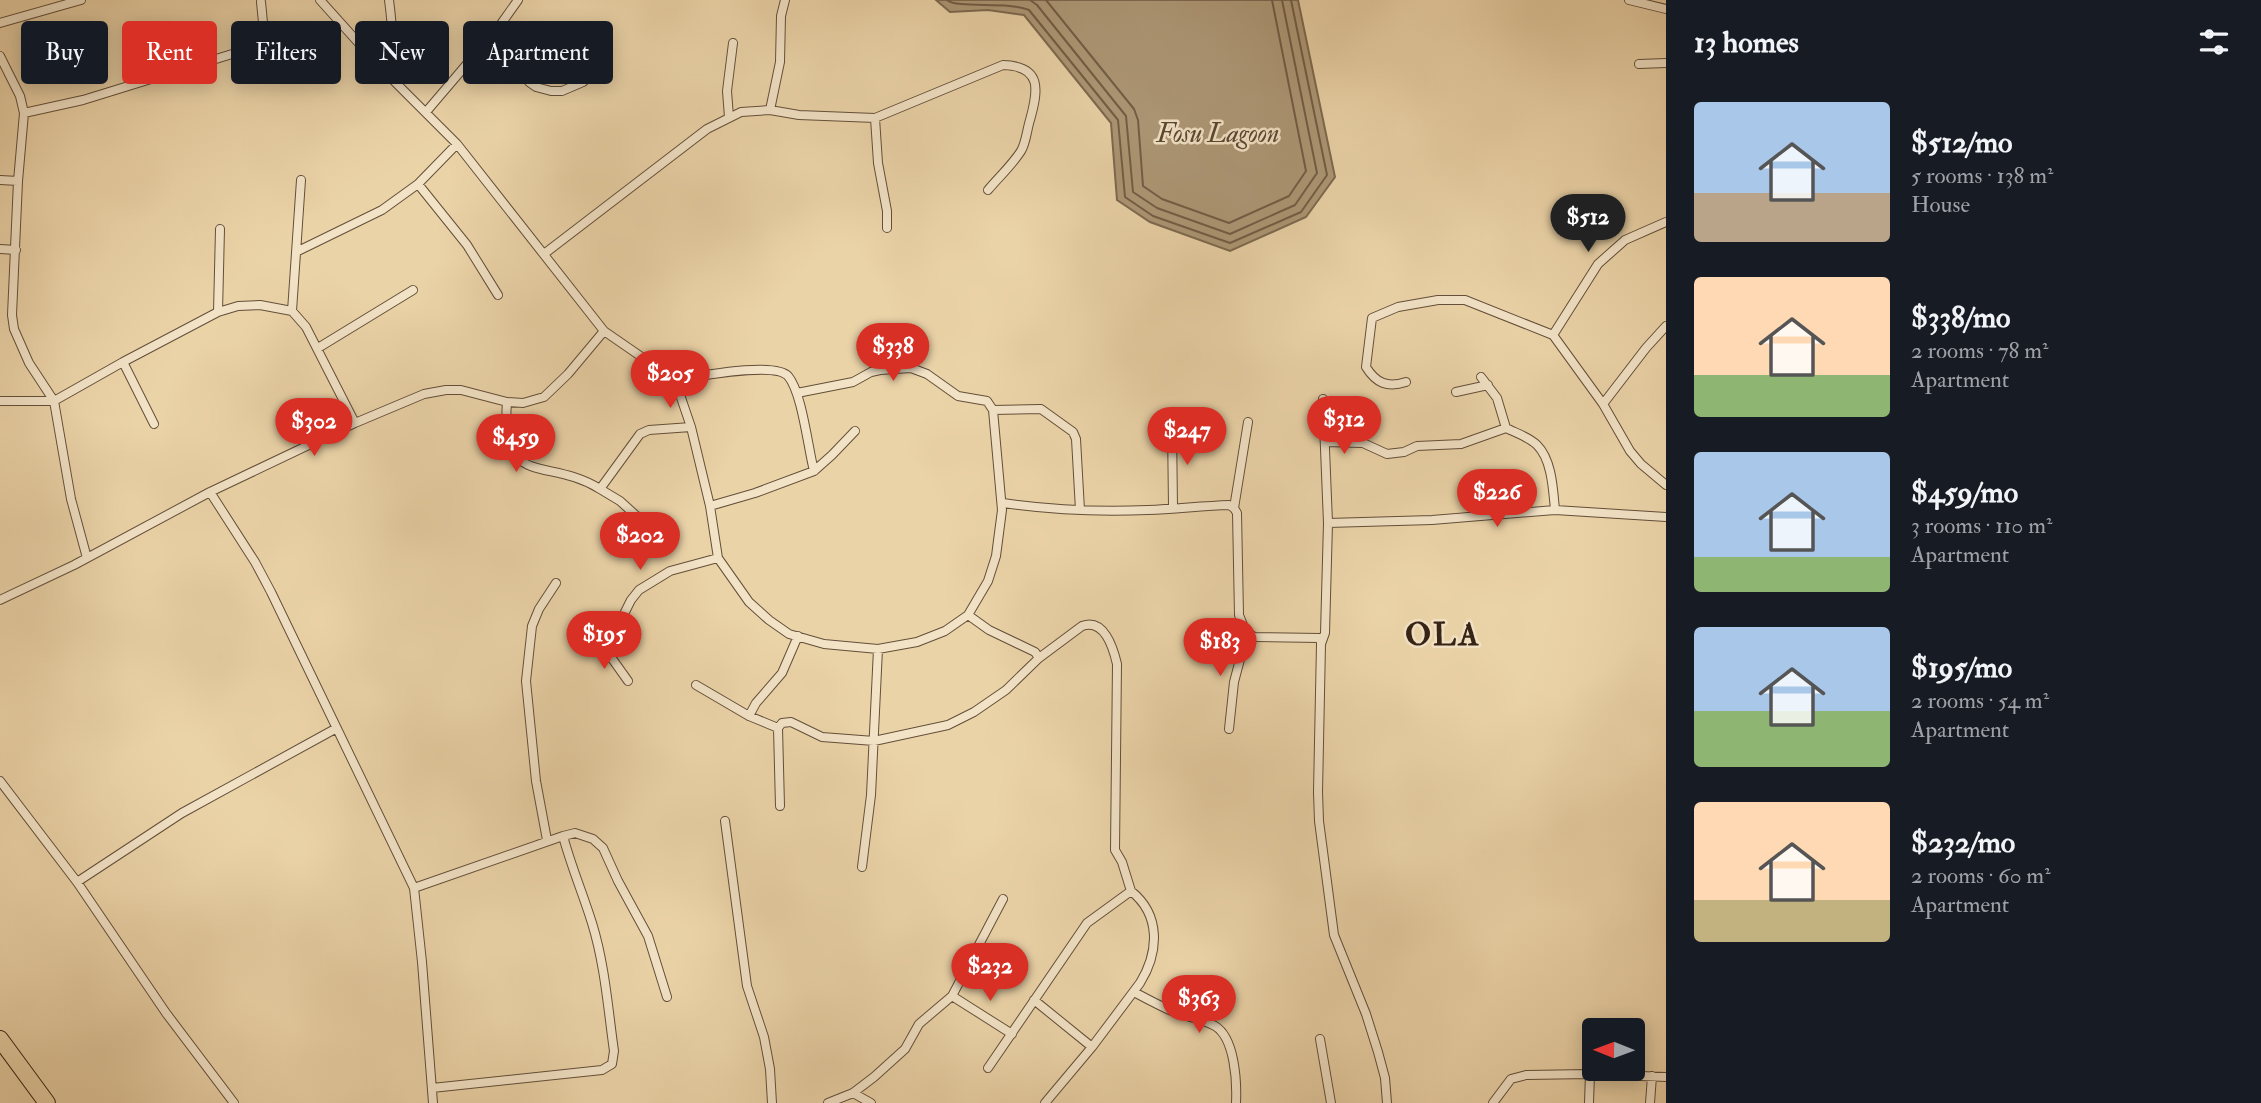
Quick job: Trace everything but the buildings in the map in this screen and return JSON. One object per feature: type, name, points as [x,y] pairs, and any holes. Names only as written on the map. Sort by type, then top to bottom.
[{"type":"highway","points":[[0,1039],[47,1103]]},
{"type":"street","points":[[0,23],[81,0]]},
{"type":"street","points":[[320,0],[355,39]]},
{"type":"street","points":[[389,0],[391,21]]},
{"type":"street","points":[[502,21],[518,0]]},
{"type":"street","points":[[770,110],[780,62],[781,16],[785,0]]},
{"type":"street","points":[[1629,0],[1666,9]]},
{"type":"street","points":[[24,113],[83,100],[258,46],[264,33],[263,1]]},
{"type":"street","points":[[729,117],[727,92],[733,43]]},
{"type":"street","points":[[0,56],[20,96],[24,113],[18,181],[12,315],[14,329],[29,363],[54,401],[71,499],[87,558]]},
{"type":"street","points":[[1640,64],[1666,63]]},
{"type":"street","points":[[544,254],[707,130],[741,112],[770,110],[799,115],[875,118],[1003,65],[1017,66],[1024,69],[1036,83],[1037,94],[1022,149],[988,190]]},
{"type":"street","points":[[426,113],[463,69]]},
{"type":"street","points":[[397,84],[457,144],[604,331],[676,380],[691,427],[710,506],[718,558],[749,602],[789,634],[824,644],[878,649],[918,642],[945,631],[968,615],[988,581],[996,556],[1003,503],[993,410],[987,401],[958,396],[927,374],[911,369],[880,370],[853,382],[797,393]]},
{"type":"street","points":[[532,84],[551,92],[562,91],[578,84]]},
{"type":"street","points":[[875,118],[887,228]]},
{"type":"street","points":[[298,251],[383,210],[418,184],[457,144]]},
{"type":"street","points":[[0,180],[18,181]]},
{"type":"street","points":[[292,311],[302,180]]},
{"type":"street","points":[[418,184],[467,245],[498,295]]},
{"type":"street","points":[[1553,335],[1598,264],[1625,240],[1666,222]]},
{"type":"street","points":[[218,312],[219,229]]},
{"type":"street","points":[[0,249],[16,250]]},
{"type":"street","points":[[318,348],[413,290]]},
{"type":"street","points":[[1406,382],[1395,385],[1381,383],[1372,377],[1366,367],[1371,318],[1398,307],[1438,300],[1465,300],[1553,335],[1603,404],[1630,451],[1640,464],[1666,485]]},
{"type":"street","points":[[0,401],[54,401],[218,312],[238,306],[260,305],[292,311],[306,327],[355,423]]},
{"type":"street","points":[[1603,404],[1666,326]]},
{"type":"street","points":[[0,600],[87,558],[210,492],[355,423],[424,394],[446,390],[523,403],[544,397],[568,374],[604,331]]},
{"type":"street","points":[[122,362],[154,424]]},
{"type":"street","points":[[676,380],[738,371],[778,371],[787,374],[797,393],[814,471]]},
{"type":"street","points":[[1481,377],[1497,398],[1506,428]]},
{"type":"street","points":[[1456,393],[1488,386]]},
{"type":"street","points":[[1321,644],[1325,634],[1328,523],[1323,399]]},
{"type":"street","points":[[507,402],[505,425],[509,447],[515,457],[530,466],[569,474],[600,489],[620,501],[641,520]]},
{"type":"street","points":[[993,410],[1041,409],[1073,432],[1076,439],[1080,510]]},
{"type":"street","points":[[1234,508],[1248,422]]},
{"type":"street","points":[[1172,426],[1173,507]]},
{"type":"street","points":[[600,489],[640,433],[691,427]]},
{"type":"street","points":[[1325,442],[1363,443],[1387,454],[1404,452],[1417,446],[1461,444],[1506,428],[1533,441],[1544,454],[1555,510]]},
{"type":"street","points":[[710,506],[814,471],[855,431]]},
{"type":"street","points":[[210,492],[260,572],[414,888],[433,1103]]},
{"type":"street","points":[[1003,503],[1080,510],[1152,510],[1229,505],[1237,513],[1239,615],[1247,633],[1254,637],[1320,638],[1319,821],[1334,935],[1366,1014],[1378,1052],[1385,1078],[1387,1103]]},
{"type":"street","points":[[1328,523],[1432,520],[1555,510],[1666,517]]},
{"type":"street","points":[[601,643],[620,622],[639,590],[670,571],[718,558]]},
{"type":"street","points":[[547,840],[534,769],[526,681],[532,626],[539,609],[556,583]]},
{"type":"street","points":[[968,615],[989,630],[1035,652],[1039,658]]},
{"type":"street","points":[[580,622],[601,643],[628,681]]},
{"type":"street","points":[[780,806],[778,728],[782,723],[791,722],[822,737],[874,740],[948,726],[1006,690],[1039,658],[1082,626],[1090,623],[1098,626],[1114,651],[1117,664],[1115,850],[1122,862],[1131,891],[1153,918],[1154,947],[1146,974],[1134,992],[1045,1103]]},
{"type":"street","points":[[1229,729],[1234,682],[1247,633]]},
{"type":"street","points":[[749,716],[756,703],[782,673],[798,636]]},
{"type":"street","points":[[862,867],[871,795],[878,649]]},
{"type":"street","points":[[696,685],[749,716],[778,728]]},
{"type":"street","points":[[77,882],[182,813],[335,729]]},
{"type":"street","points":[[0,781],[77,882],[166,1013],[234,1103]]},
{"type":"street","points":[[725,821],[747,986],[764,1037],[770,1069],[772,1103]]},
{"type":"street","points":[[414,888],[547,840],[575,833],[593,839],[603,848],[648,936],[667,997]]},
{"type":"street","points":[[432,1088],[602,1070],[612,1064],[614,1051],[602,964],[593,925],[563,836]]},
{"type":"street","points":[[988,1068],[1087,923],[1131,891]]},
{"type":"street","points":[[828,1103],[853,1093],[905,1049],[919,1024],[952,996],[1003,899]]},
{"type":"street","points":[[1134,992],[1222,1032],[1232,1055],[1237,1103]]},
{"type":"street","points":[[952,996],[1012,1034]]},
{"type":"street","points":[[1034,1000],[1092,1047]]},
{"type":"street","points":[[1320,1039],[1331,1103]]},
{"type":"street","points":[[1493,1103],[1507,1083],[1516,1077],[1582,1074]]},
{"type":"street","points":[[1645,1076],[1666,1077]]},
{"type":"street","points":[[1650,1103],[1652,1076]]},
{"type":"street","points":[[1589,1103],[1590,1082]]},
{"type":"street","points":[[853,1093],[871,1103]]},
{"type":"water","name":"Fosu Lagoon","points":[[936,0],[1298,0],[1335,177],[1306,217],[1230,251],[1150,222],[1117,200],[1111,123],[1024,15],[988,10],[950,12]]},
{"type":"district","name":"OLA","points":[[1443,634]]}]
